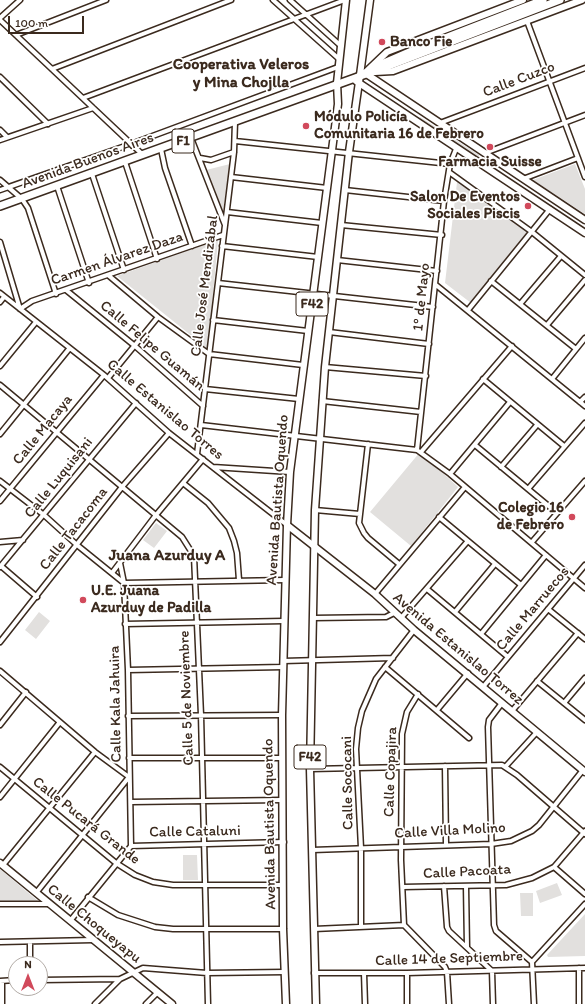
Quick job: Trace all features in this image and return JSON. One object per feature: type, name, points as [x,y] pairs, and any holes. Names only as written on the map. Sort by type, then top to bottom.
[{"type":"highway","name":"Avenida Buenos Aires","points":[[363,74],[388,61],[543,0]]},
{"type":"highway","name":"Avenida Buenos Aires","points":[[0,206],[235,122],[337,83],[391,65],[560,0]]},
{"type":"main road","name":"Avenida Bautista Oquendo","points":[[286,1004],[283,885],[284,842],[282,800],[282,715],[285,580],[290,472],[338,104],[338,67],[345,0]]},
{"type":"main road","name":"F42","points":[[316,1004],[314,973],[310,769],[314,510],[322,401],[333,295],[349,152],[359,83],[363,74],[370,0]]},
{"type":"main road","name":"Avenida Buenos Aires","points":[[363,74],[387,52],[510,2],[523,0]]},
{"type":"main road","name":"Avenida Buenos Aires","points":[[363,74],[393,71],[582,0]]},
{"type":"main road","points":[[363,74],[585,220]]},
{"type":"main road","points":[[351,78],[585,233]]},
{"type":"main road","name":"Calle Estanislao Torres","points":[[287,525],[313,548]]},
{"type":"main road","name":"Avenida Estanislao Torrez","points":[[313,548],[375,594],[414,630],[468,673],[584,771]]},
{"type":"main road","name":"Calle Choqueyapu","points":[[2,864],[172,1004]]},
{"type":"street","points":[[20,0],[0,19],[143,155]]},
{"type":"street","points":[[16,35],[106,0]]},
{"type":"street","points":[[52,69],[231,0]]},
{"type":"street","points":[[273,0],[294,21],[339,59]]},
{"type":"street","points":[[290,0],[341,46]]},
{"type":"street","points":[[83,98],[294,21],[345,0]]},
{"type":"street","points":[[527,21],[548,82],[585,177]]},
{"type":"street","points":[[0,190],[131,144],[338,67]]},
{"type":"street","name":"Calle Cuzco","points":[[440,124],[585,68]]},
{"type":"street","points":[[0,77],[48,124]]},
{"type":"street","points":[[0,140],[93,108]]},
{"type":"street","points":[[484,154],[585,114]]},
{"type":"street","name":"Calle José Mendizábal","points":[[197,454],[234,152],[235,122]]},
{"type":"street","points":[[0,130],[7,137]]},
{"type":"street","points":[[191,138],[225,226]]},
{"type":"street","points":[[235,141],[450,164]]},
{"type":"street","name":"1º de Mayo","points":[[419,451],[421,412],[442,235],[444,201],[450,164],[456,148]]},
{"type":"street","points":[[161,149],[165,168],[192,246]]},
{"type":"street","points":[[200,158],[211,160],[234,152]]},
{"type":"street","points":[[523,179],[578,158]]},
{"type":"street","points":[[125,162],[157,259]]},
{"type":"street","points":[[449,172],[532,232],[585,275]]},
{"type":"street","points":[[92,174],[124,270]]},
{"type":"street","points":[[231,177],[327,188]]},
{"type":"street","points":[[0,180],[22,199],[28,208],[56,294]]},
{"type":"street","points":[[57,186],[89,283]]},
{"type":"street","points":[[345,190],[444,201]]},
{"type":"street","points":[[468,310],[550,210]]},
{"type":"street","points":[[227,212],[322,223]]},
{"type":"street","points":[[341,225],[442,235]]},
{"type":"street","name":"Carmen Álvarez Daza","points":[[20,309],[32,301],[89,283],[223,235]]},
{"type":"street","points":[[0,242],[20,309]]},
{"type":"street","points":[[222,246],[318,257]]},
{"type":"street","points":[[521,303],[561,256]]},
{"type":"street","points":[[337,260],[437,271]]},
{"type":"street","points":[[108,275],[158,317],[209,354],[303,365]]},
{"type":"street","points":[[547,324],[585,280]]},
{"type":"street","points":[[492,281],[576,349]]},
{"type":"street","points":[[218,282],[433,307]]},
{"type":"street","points":[[436,285],[585,406]]},
{"type":"street","name":"Calle Felipe Guamán","points":[[66,290],[135,346],[203,406]]},
{"type":"street","name":"Calle Estanislao Torres","points":[[0,293],[69,349],[108,378],[169,433],[287,525]]},
{"type":"street","points":[[0,302],[4,297]]},
{"type":"street","points":[[108,378],[158,317]]},
{"type":"street","points":[[213,320],[308,331]]},
{"type":"street","points":[[0,366],[36,322]]},
{"type":"street","points":[[329,332],[429,344]]},
{"type":"street","points":[[552,379],[585,338]]},
{"type":"street","points":[[419,451],[512,346]]},
{"type":"street","points":[[0,434],[69,349]]},
{"type":"street","points":[[326,367],[426,376]]},
{"type":"street","name":"Calle Macaya","points":[[0,501],[104,375]]},
{"type":"street","points":[[483,379],[564,446]]},
{"type":"street","name":"Calle 5 de Noviembre","points":[[0,385],[57,431],[88,460],[182,537],[190,547],[194,556],[201,715],[208,1004]]},
{"type":"street","name":"Calle Felipe Guamán","points":[[205,389],[300,399]]},
{"type":"street","points":[[580,402],[585,397]]},
{"type":"street","points":[[322,401],[421,412]]},
{"type":"street","points":[[450,474],[510,402]]},
{"type":"street","name":"Calle Luquisani","points":[[1,567],[136,403]]},
{"type":"street","points":[[528,489],[585,423]]},
{"type":"street","points":[[201,425],[419,451],[450,474],[585,588]]},
{"type":"street","points":[[501,467],[537,425]]},
{"type":"street","name":"Calle Tacacoma","points":[[0,642],[37,597],[122,487],[169,433]]},
{"type":"street","points":[[368,444],[359,523],[364,533],[399,564]]},
{"type":"street","points":[[475,445],[557,513]]},
{"type":"street","points":[[112,573],[156,515],[184,483],[203,458]]},
{"type":"street","points":[[213,467],[290,472]]},
{"type":"street","points":[[0,481],[44,515],[77,545],[124,583],[196,580],[285,580]]},
{"type":"street","points":[[532,542],[585,481]]},
{"type":"street","points":[[184,483],[208,503],[229,528],[237,553],[239,580]]},
{"type":"street","points":[[375,594],[465,487]]},
{"type":"street","points":[[314,510],[360,514]]},
{"type":"street","points":[[439,517],[521,585]]},
{"type":"street","points":[[0,542],[23,540]]},
{"type":"street","points":[[401,618],[468,542]]},
{"type":"street","points":[[481,634],[546,555]]},
{"type":"street","name":"Calle Kala Jahuira","points":[[120,563],[124,583],[128,670],[131,846]]},
{"type":"street","points":[[455,612],[495,564]]},
{"type":"street","name":"Calle Marruecos","points":[[483,686],[585,564]]},
{"type":"street","points":[[1,567],[37,597]]},
{"type":"street","points":[[427,589],[508,657]]},
{"type":"street","points":[[548,609],[585,639]]},
{"type":"street","points":[[313,618],[386,617],[394,613]]},
{"type":"street","points":[[126,624],[284,621]]},
{"type":"street","name":"Calle Sococani","points":[[361,927],[362,848],[356,749],[362,711],[376,679],[414,630]]},
{"type":"street","points":[[512,711],[578,633]]},
{"type":"street","points":[[128,670],[283,664],[312,660],[393,658]]},
{"type":"street","points":[[385,667],[469,738]]},
{"type":"street","points":[[0,671],[95,752],[129,777],[36,893]]},
{"type":"street","points":[[437,710],[468,673]]},
{"type":"street","points":[[564,703],[585,678]]},
{"type":"street","points":[[537,681],[585,720]]},
{"type":"street","points":[[0,725],[26,692]]},
{"type":"street","name":"Calle Copajira","points":[[404,925],[402,734],[407,712],[418,694]]},
{"type":"street","points":[[502,703],[488,723],[492,884],[496,931],[532,962],[534,1004]]},
{"type":"street","points":[[128,716],[282,715]]},
{"type":"street","points":[[0,797],[60,722]]},
{"type":"street","points":[[506,766],[537,732]]},
{"type":"street","points":[[2,864],[50,809],[95,752]]},
{"type":"street","points":[[129,758],[282,758]]},
{"type":"street","points":[[310,769],[488,765],[506,766],[584,832]]},
{"type":"street","points":[[445,766],[446,844]]},
{"type":"street","name":"Calle Pucará Grande","points":[[0,767],[116,863],[135,875],[153,882],[173,885],[283,885]]},
{"type":"street","name":"Calle Villa Molino","points":[[312,850],[446,844],[491,844],[511,841],[532,831],[584,771]]},
{"type":"street","points":[[130,802],[282,800]]},
{"type":"street","name":"Calle Pacoata","points":[[403,887],[492,884],[506,885],[532,878],[554,867],[584,832]]},
{"type":"street","name":"Calle Cataluni","points":[[131,846],[284,842]]},
{"type":"street","points":[[70,921],[131,846]]},
{"type":"street","points":[[554,867],[585,894]]},
{"type":"street","points":[[444,886],[447,927],[449,931],[492,972],[493,1004]]},
{"type":"street","points":[[466,886],[467,947]]},
{"type":"street","points":[[88,897],[118,915],[134,922],[167,928],[284,929]]},
{"type":"street","points":[[0,904],[50,904]]},
{"type":"street","points":[[532,962],[585,904]]},
{"type":"street","points":[[314,929],[404,925],[445,966],[447,972],[449,1004]]},
{"type":"street","points":[[0,942],[93,940]]},
{"type":"street","points":[[30,942],[30,956]]},
{"type":"street","points":[[95,1004],[120,979],[143,968],[207,973],[285,972]]},
{"type":"street","name":"Calle 14 de Septiembre","points":[[314,973],[492,972],[533,968],[585,968]]},
{"type":"street","points":[[579,968],[579,1004]]},
{"type":"street","points":[[364,973],[365,1004]]},
{"type":"street","points":[[407,973],[407,1004]]},
{"type":"street","points":[[48,980],[120,979]]},
{"type":"street","points":[[1,981],[2,1004]]},
{"type":"street","points":[[146,1004],[158,992]]},
{"type":"shaded area","points":[[420,117],[479,155],[479,157],[419,119]]},
{"type":"shaded area","points":[[230,164],[223,212],[206,170]]},
{"type":"shaded area","points":[[575,164],[585,189],[585,214],[533,180]]},
{"type":"shaded area","points":[[458,174],[528,231],[471,303],[445,283]]},
{"type":"shaded area","points":[[218,240],[208,349],[117,276]]},
{"type":"shaded area","points":[[420,452],[458,487],[411,546],[370,512]]},
{"type":"shaded area","points":[[156,523],[167,531],[154,548],[143,540]]},
{"type":"shaded area","points":[[39,612],[50,621],[36,639],[25,630]]},
{"type":"shaded area","points":[[183,855],[197,855],[198,880],[183,880]]},
{"type":"shaded area","points":[[0,869],[38,901],[0,902]]},
{"type":"shaded area","points":[[557,883],[562,895],[540,903],[536,891]]},
{"type":"shaded area","points":[[520,893],[533,893],[533,916],[521,916]]},
{"type":"shaded area","points":[[585,914],[585,956],[548,957],[547,955]]},
{"type":"place","name":"Banco Fie","points":[[382,42]]},
{"type":"place","name":"Módulo Policía Comunitaria 16 de Febrero","points":[[306,126]]},
{"type":"place","name":"Farmacia Suisse","points":[[490,147]]},
{"type":"place","name":"Salon De Eventos Sociales Piscis","points":[[528,206]]},
{"type":"place","name":"Colegio 16 de Febrero","points":[[572,517]]},
{"type":"place","name":"U.E. Juana Azurduy de Padilla","points":[[83,600]]},
{"type":"district","name":"Cooperativa Veleros y Mina Chojlla","points":[[241,74]]},
{"type":"district","name":"Juana Azurduy A","points":[[167,556]]}]
